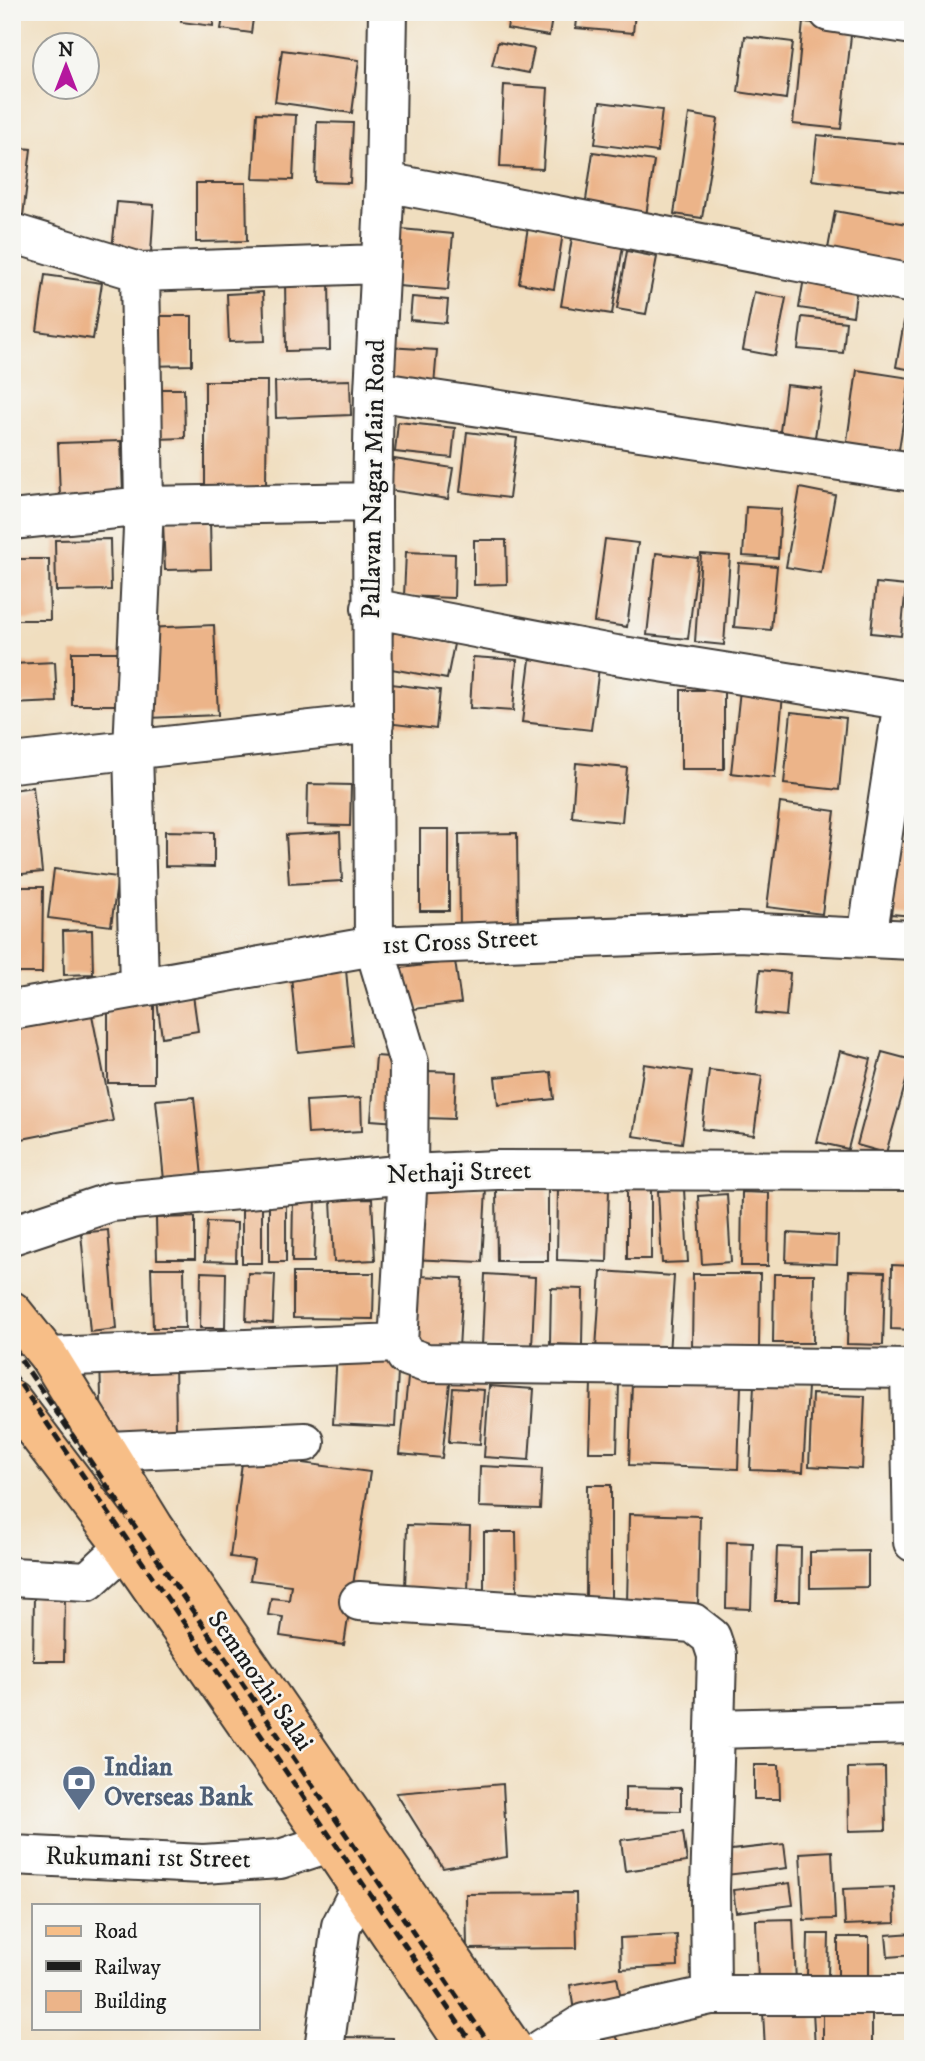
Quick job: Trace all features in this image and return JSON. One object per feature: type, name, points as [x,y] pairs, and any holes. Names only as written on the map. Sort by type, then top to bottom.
[{"type":"main road","name":"Semmozhi Salai","points":[[12,1311],[49,1357],[109,1451],[139,1537]]},
{"type":"main road","name":"Semmozhi Salai","points":[[12,1399],[139,1537],[373,1875],[514,2049]]},
{"type":"main road","name":"Semmozhi Salai","points":[[373,1875],[468,2049]]},
{"type":"street","name":"Pallavan Nagar Main Road","points":[[388,12],[385,182],[374,391],[371,608],[374,946],[409,1063],[408,1174],[398,1343]]},
{"type":"street","points":[[829,12],[913,25]]},
{"type":"street","points":[[385,182],[913,284]]},
{"type":"street","points":[[12,233],[140,272],[380,264]]},
{"type":"street","points":[[139,986],[133,749],[144,506],[140,272]]},
{"type":"street","points":[[374,391],[913,472]]},
{"type":"street","points":[[12,520],[144,506],[372,502]]},
{"type":"street","points":[[371,608],[616,655],[908,701],[867,938]]},
{"type":"street","points":[[12,763],[374,723]]},
{"type":"street","name":"1st Cross Street","points":[[12,1010],[374,946],[737,932],[913,940]]},
{"type":"street","name":"Nethaji Street","points":[[12,1236],[111,1202],[408,1174],[497,1170],[913,1171]]},
{"type":"street","points":[[49,1357],[398,1343],[406,1356],[426,1363],[911,1369],[913,1542]]},
{"type":"street","points":[[109,1451],[305,1443]]},
{"type":"street","points":[[12,1577],[88,1581],[139,1537]]},
{"type":"street","points":[[359,1601],[693,1623],[711,1637],[717,1655],[709,1889],[711,1995]]},
{"type":"street","points":[[715,1728],[913,1724]]},
{"type":"street","name":"Rukumani 1st Street","points":[[12,1855],[203,1864],[280,1859],[345,1834]]},
{"type":"street","points":[[324,2049],[341,1926],[373,1875]]},
{"type":"street","points":[[542,2049],[584,2023],[711,1995],[913,1995]]},
{"type":"building","points":[[182,12],[214,12],[213,26],[181,22]]},
{"type":"building","points":[[224,12],[254,12],[251,33],[221,29]]},
{"type":"building","points":[[510,12],[553,12],[549,36],[507,29]]},
{"type":"building","points":[[578,12],[635,12],[633,33],[576,28]]},
{"type":"building","points":[[803,22],[852,26],[841,129],[793,124]]},
{"type":"building","points":[[745,36],[793,42],[786,99],[738,92]]},
{"type":"building","points":[[498,42],[534,49],[529,73],[492,66]]},
{"type":"building","points":[[282,50],[359,60],[352,113],[275,102]]},
{"type":"building","points":[[504,85],[548,88],[543,169],[500,167]]},
{"type":"building","points":[[600,102],[662,110],[657,152],[595,144]]},
{"type":"building","points":[[257,113],[296,115],[293,180],[253,179]]},
{"type":"building","points":[[689,114],[718,119],[702,218],[674,214]]},
{"type":"building","points":[[317,122],[353,123],[350,183],[315,182]]},
{"type":"building","points":[[817,135],[913,145],[913,192],[812,180]]},
{"type":"building","points":[[12,147],[31,149],[23,216],[12,215]]},
{"type":"building","points":[[593,152],[654,161],[646,216],[585,207]]},
{"type":"building","points":[[196,183],[246,183],[247,241],[196,242]]},
{"type":"building","points":[[117,202],[154,205],[151,253],[112,250]]},
{"type":"building","points":[[835,211],[913,225],[913,270],[827,254]]},
{"type":"building","points":[[528,227],[563,233],[554,289],[519,283]]},
{"type":"building","points":[[391,228],[453,234],[448,290],[386,285]]},
{"type":"building","points":[[572,238],[623,246],[612,314],[561,306]]},
{"type":"building","points":[[627,251],[657,257],[646,314],[617,309]]},
{"type":"building","points":[[45,275],[102,283],[93,339],[37,331]]},
{"type":"building","points":[[329,278],[330,350],[286,351],[285,279]]},
{"type":"building","points":[[804,278],[857,286],[853,316],[799,308]]},
{"type":"building","points":[[263,292],[265,341],[229,342],[227,294]]},
{"type":"building","points":[[754,292],[786,298],[775,356],[743,350]]},
{"type":"building","points":[[412,297],[448,300],[446,323],[410,320]]},
{"type":"building","points":[[907,305],[913,306],[913,370],[896,367]]},
{"type":"building","points":[[148,316],[192,316],[192,365],[149,366]]},
{"type":"building","points":[[802,317],[846,322],[843,353],[798,349]]},
{"type":"building","points":[[387,347],[437,350],[434,385],[385,382]]},
{"type":"building","points":[[857,370],[910,378],[898,456],[846,448]]},
{"type":"building","points":[[350,380],[351,415],[276,418],[275,382]]},
{"type":"building","points":[[205,381],[267,381],[266,486],[205,486]]},
{"type":"building","points":[[786,385],[822,389],[814,444],[779,439]]},
{"type":"building","points":[[155,389],[184,389],[185,438],[156,439]]},
{"type":"building","points":[[398,422],[455,428],[452,458],[395,452]]},
{"type":"building","points":[[467,432],[517,438],[509,498],[460,492]]},
{"type":"building","points":[[121,441],[123,493],[60,496],[58,443]]},
{"type":"building","points":[[394,459],[453,468],[448,499],[389,490]]},
{"type":"building","points":[[800,488],[835,495],[821,573],[786,567]]},
{"type":"building","points":[[746,507],[781,509],[778,558],[743,556]]},
{"type":"building","points":[[210,519],[211,569],[165,570],[163,521]]},
{"type":"building","points":[[110,539],[111,590],[56,591],[55,540]]},
{"type":"building","points":[[605,539],[638,543],[627,627],[594,622]]},
{"type":"building","points":[[474,540],[506,540],[507,584],[474,585]]},
{"type":"building","points":[[406,552],[455,554],[454,598],[404,596]]},
{"type":"building","points":[[656,553],[698,558],[688,639],[647,635]]},
{"type":"building","points":[[701,554],[730,556],[724,645],[695,642]]},
{"type":"building","points":[[12,559],[49,559],[50,620],[12,620]]},
{"type":"building","points":[[739,563],[777,566],[771,630],[734,627]]},
{"type":"building","points":[[876,583],[906,586],[901,636],[871,633]]},
{"type":"building","points":[[913,610],[913,639],[908,638]]},
{"type":"building","points":[[214,625],[218,715],[148,718],[145,628]]},
{"type":"building","points":[[393,632],[454,644],[447,679],[386,668]]},
{"type":"building","points":[[72,652],[123,652],[123,705],[72,705]]},
{"type":"building","points":[[531,652],[600,660],[591,730],[522,722]]},
{"type":"building","points":[[473,657],[517,660],[513,711],[470,708]]},
{"type":"building","points":[[55,662],[57,702],[12,704],[12,664]]},
{"type":"building","points":[[391,684],[440,690],[436,729],[386,723]]},
{"type":"building","points":[[681,690],[724,690],[724,769],[681,769]]},
{"type":"building","points":[[740,690],[783,695],[775,778],[731,773]]},
{"type":"building","points":[[791,712],[846,718],[839,790],[784,784]]},
{"type":"building","points":[[576,763],[627,768],[622,822],[572,817]]},
{"type":"building","points":[[308,784],[351,785],[350,826],[307,825]]},
{"type":"building","points":[[33,787],[42,872],[12,875],[12,790]]},
{"type":"building","points":[[780,803],[835,811],[822,914],[767,907]]},
{"type":"building","points":[[420,829],[449,829],[449,911],[420,911]]},
{"type":"building","points":[[165,831],[214,832],[214,867],[165,866]]},
{"type":"building","points":[[340,832],[342,881],[289,884],[286,835]]},
{"type":"building","points":[[517,833],[518,933],[460,933],[459,834]]},
{"type":"building","points":[[897,841],[913,842],[913,916],[891,914]]},
{"type":"building","points":[[54,869],[118,877],[111,926],[48,918]]},
{"type":"building","points":[[12,887],[43,887],[42,973],[12,973]]},
{"type":"building","points":[[92,930],[93,974],[64,975],[63,931]]},
{"type":"building","points":[[455,961],[461,1003],[407,1010],[401,968]]},
{"type":"building","points":[[346,970],[353,1046],[298,1052],[291,975]]},
{"type":"building","points":[[760,970],[790,973],[786,1016],[756,1013]]},
{"type":"building","points":[[193,995],[198,1031],[162,1037],[157,1001]]},
{"type":"building","points":[[108,1004],[154,1004],[154,1083],[108,1083]]},
{"type":"building","points":[[92,1015],[113,1121],[12,1141],[12,1030]]},
{"type":"building","points":[[840,1051],[871,1059],[848,1149],[817,1142]]},
{"type":"building","points":[[882,1052],[912,1060],[886,1153],[857,1145]]},
{"type":"building","points":[[376,1056],[402,1058],[397,1122],[371,1120]]},
{"type":"building","points":[[644,1064],[692,1071],[682,1143],[633,1136]]},
{"type":"building","points":[[709,1070],[762,1076],[754,1135],[702,1129]]},
{"type":"building","points":[[427,1071],[456,1072],[454,1119],[425,1118]]},
{"type":"building","points":[[551,1072],[554,1099],[498,1105],[495,1077]]},
{"type":"building","points":[[194,1097],[202,1177],[164,1180],[156,1100]]},
{"type":"building","points":[[361,1098],[362,1131],[308,1134],[306,1101]]},
{"type":"building","points":[[412,1186],[486,1189],[482,1262],[409,1259]]},
{"type":"building","points":[[558,1186],[609,1188],[607,1262],[557,1260]]},
{"type":"building","points":[[627,1186],[651,1186],[651,1259],[627,1259]]},
{"type":"building","points":[[548,1189],[548,1261],[497,1261],[496,1190]]},
{"type":"building","points":[[684,1189],[688,1262],[662,1263],[658,1191]]},
{"type":"building","points":[[742,1192],[769,1193],[768,1266],[741,1266]]},
{"type":"building","points":[[727,1194],[731,1262],[702,1264],[698,1196]]},
{"type":"building","points":[[293,1199],[316,1200],[314,1262],[292,1262]]},
{"type":"building","points":[[372,1199],[375,1260],[334,1262],[331,1200]]},
{"type":"building","points":[[269,1205],[286,1205],[286,1262],[269,1262]]},
{"type":"building","points":[[242,1207],[262,1207],[262,1263],[242,1263]]},
{"type":"building","points":[[195,1217],[195,1259],[157,1259],[156,1218]]},
{"type":"building","points":[[207,1222],[237,1223],[236,1262],[205,1261]]},
{"type":"building","points":[[108,1230],[116,1329],[90,1332],[81,1233]]},
{"type":"building","points":[[787,1233],[838,1236],[837,1264],[786,1262]]},
{"type":"building","points":[[892,1265],[913,1266],[913,1330],[891,1329]]},
{"type":"building","points":[[151,1268],[184,1268],[185,1328],[153,1328]]},
{"type":"building","points":[[601,1271],[674,1276],[669,1354],[596,1349]]},
{"type":"building","points":[[849,1271],[885,1272],[883,1345],[847,1344]]},
{"type":"building","points":[[201,1272],[226,1273],[225,1328],[200,1328]]},
{"type":"building","points":[[248,1273],[275,1274],[273,1323],[246,1321]]},
{"type":"building","points":[[293,1273],[374,1273],[373,1319],[293,1318]]},
{"type":"building","points":[[485,1274],[535,1277],[532,1348],[482,1346]]},
{"type":"building","points":[[693,1274],[760,1274],[759,1348],[692,1348]]},
{"type":"building","points":[[774,1274],[814,1274],[813,1343],[773,1343]]},
{"type":"building","points":[[418,1276],[463,1278],[459,1349],[414,1347]]},
{"type":"building","points":[[551,1288],[583,1289],[582,1345],[550,1344]]},
{"type":"building","points":[[337,1351],[399,1354],[395,1427],[333,1424]]},
{"type":"building","points":[[175,1356],[176,1433],[102,1435],[100,1358]]},
{"type":"building","points":[[408,1378],[450,1383],[442,1458],[400,1454]]},
{"type":"building","points":[[591,1382],[619,1383],[617,1452],[589,1452]]},
{"type":"building","points":[[632,1383],[741,1386],[738,1469],[629,1465]]},
{"type":"building","points":[[754,1385],[808,1387],[803,1472],[750,1470]]},
{"type":"building","points":[[489,1386],[534,1389],[529,1460],[484,1457]]},
{"type":"building","points":[[453,1388],[484,1390],[480,1444],[449,1442]]},
{"type":"building","points":[[812,1394],[865,1396],[862,1469],[809,1466]]},
{"type":"building","points":[[243,1455],[370,1472],[344,1645],[280,1636],[283,1617],[268,1615],[271,1598],[289,1600],[291,1585],[250,1580],[254,1560],[230,1557]]},
{"type":"building","points":[[480,1466],[542,1469],[540,1509],[479,1507]]},
{"type":"building","points":[[587,1485],[611,1485],[611,1599],[586,1599]]},
{"type":"building","points":[[629,1514],[700,1516],[698,1606],[627,1604]]},
{"type":"building","points":[[407,1525],[470,1527],[468,1592],[405,1589]]},
{"type":"building","points":[[484,1532],[516,1532],[517,1593],[484,1593]]},
{"type":"building","points":[[727,1542],[753,1543],[751,1609],[726,1608]]},
{"type":"building","points":[[777,1547],[801,1548],[800,1601],[775,1601]]},
{"type":"building","points":[[868,1551],[868,1587],[810,1588],[810,1552]]},
{"type":"building","points":[[34,1595],[65,1596],[64,1661],[33,1661]]},
{"type":"building","points":[[754,1765],[779,1765],[780,1799],[754,1799]]},
{"type":"building","points":[[885,1767],[886,1830],[849,1831],[848,1768]]},
{"type":"building","points":[[503,1784],[507,1857],[443,1868],[396,1793]]},
{"type":"building","points":[[625,1787],[681,1788],[681,1811],[625,1810]]},
{"type":"building","points":[[683,1832],[687,1862],[625,1871],[621,1840]]},
{"type":"building","points":[[784,1844],[787,1868],[726,1875],[723,1851]]},
{"type":"building","points":[[832,1851],[835,1919],[804,1920],[800,1853]]},
{"type":"building","points":[[790,1883],[793,1905],[736,1912],[733,1890]]},
{"type":"building","points":[[894,1887],[895,1923],[845,1925],[843,1889]]},
{"type":"building","points":[[576,1893],[577,1948],[467,1949],[466,1894]]},
{"type":"building","points":[[793,1919],[796,1982],[758,1984],[756,1920]]},
{"type":"building","points":[[913,1933],[913,1955],[888,1957],[886,1935]]},
{"type":"building","points":[[808,1934],[829,1934],[828,1978],[807,1977]]},
{"type":"building","points":[[677,1935],[678,1966],[621,1969],[620,1938]]},
{"type":"building","points":[[838,1937],[869,1937],[869,1975],[838,1975]]},
{"type":"building","points":[[617,1977],[622,2004],[574,2011],[570,1985]]},
{"type":"building","points":[[813,2010],[815,2049],[765,2049],[763,2012]]},
{"type":"building","points":[[823,2013],[872,2013],[872,2049],[823,2049]]},
{"type":"building","points":[[614,2033],[624,2049],[590,2049]]},
{"type":"building","points":[[343,2037],[393,2038],[393,2049],[342,2049]]},
{"type":"railway","points":[[12,1347],[493,2049]]},
{"type":"railway","points":[[12,1372],[476,2049]]},
{"type":"place","name":"Indian Overseas Bank","points":[[79,1812]]}]
